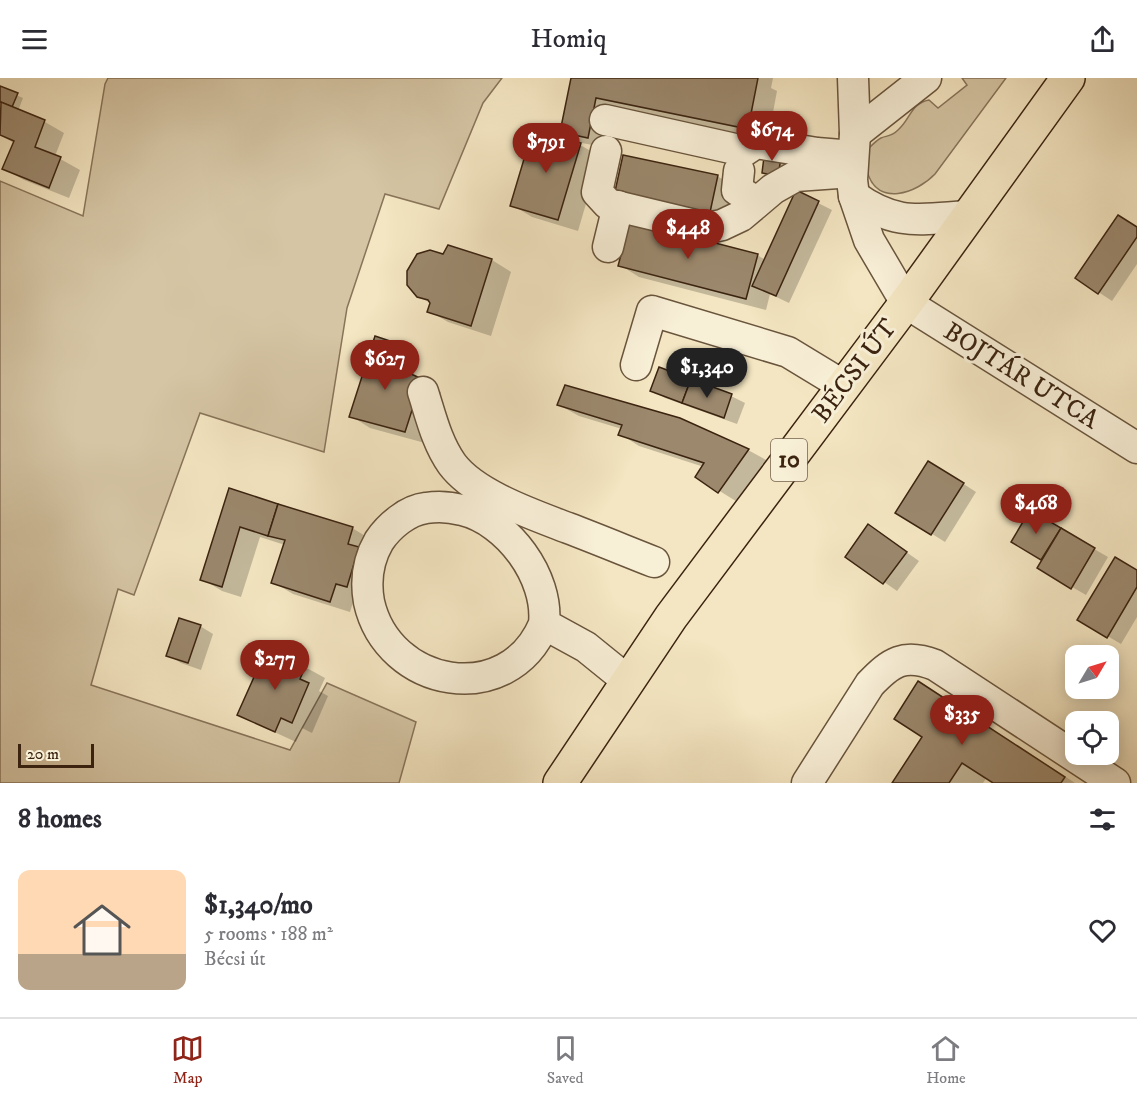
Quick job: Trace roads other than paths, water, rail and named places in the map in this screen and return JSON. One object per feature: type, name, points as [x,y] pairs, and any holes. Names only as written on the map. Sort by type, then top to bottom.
[{"type":"main road","name":"BÉCSI ÚT","points":[[560,783],[677,609],[906,303],[1068,78]]},
{"type":"street","points":[[853,78],[853,164],[869,240],[906,303]]},
{"type":"street","points":[[606,152],[597,192],[608,204],[708,228],[722,225],[741,216],[773,189],[796,176],[853,164],[926,78]]},
{"type":"street","points":[[605,120],[744,151],[756,143],[817,153],[853,164]]},
{"type":"street","points":[[853,164],[868,206],[888,216],[908,219],[969,216]]},
{"type":"street","points":[[739,171],[736,190],[757,202]]},
{"type":"street","points":[[608,247],[618,206]]},
{"type":"street","name":"BOJTÁR UTCA","points":[[906,303],[1137,448]]},
{"type":"street","points":[[636,365],[652,311],[788,352],[844,386]]},
{"type":"street","points":[[423,392],[441,445],[453,465],[467,479],[509,506],[654,562]]},
{"type":"street","points":[[445,507],[464,510],[494,525],[524,557],[543,598],[544,624],[538,637],[521,658],[508,668],[466,679],[446,678],[428,672],[400,655],[379,630],[372,614],[367,591],[368,566],[373,551],[388,530],[409,513],[424,508],[445,507]]},
{"type":"street","points":[[544,624],[586,647],[628,681]]},
{"type":"street","points":[[807,783],[870,684],[882,671],[896,662],[920,659],[935,665],[1112,781]]}]
